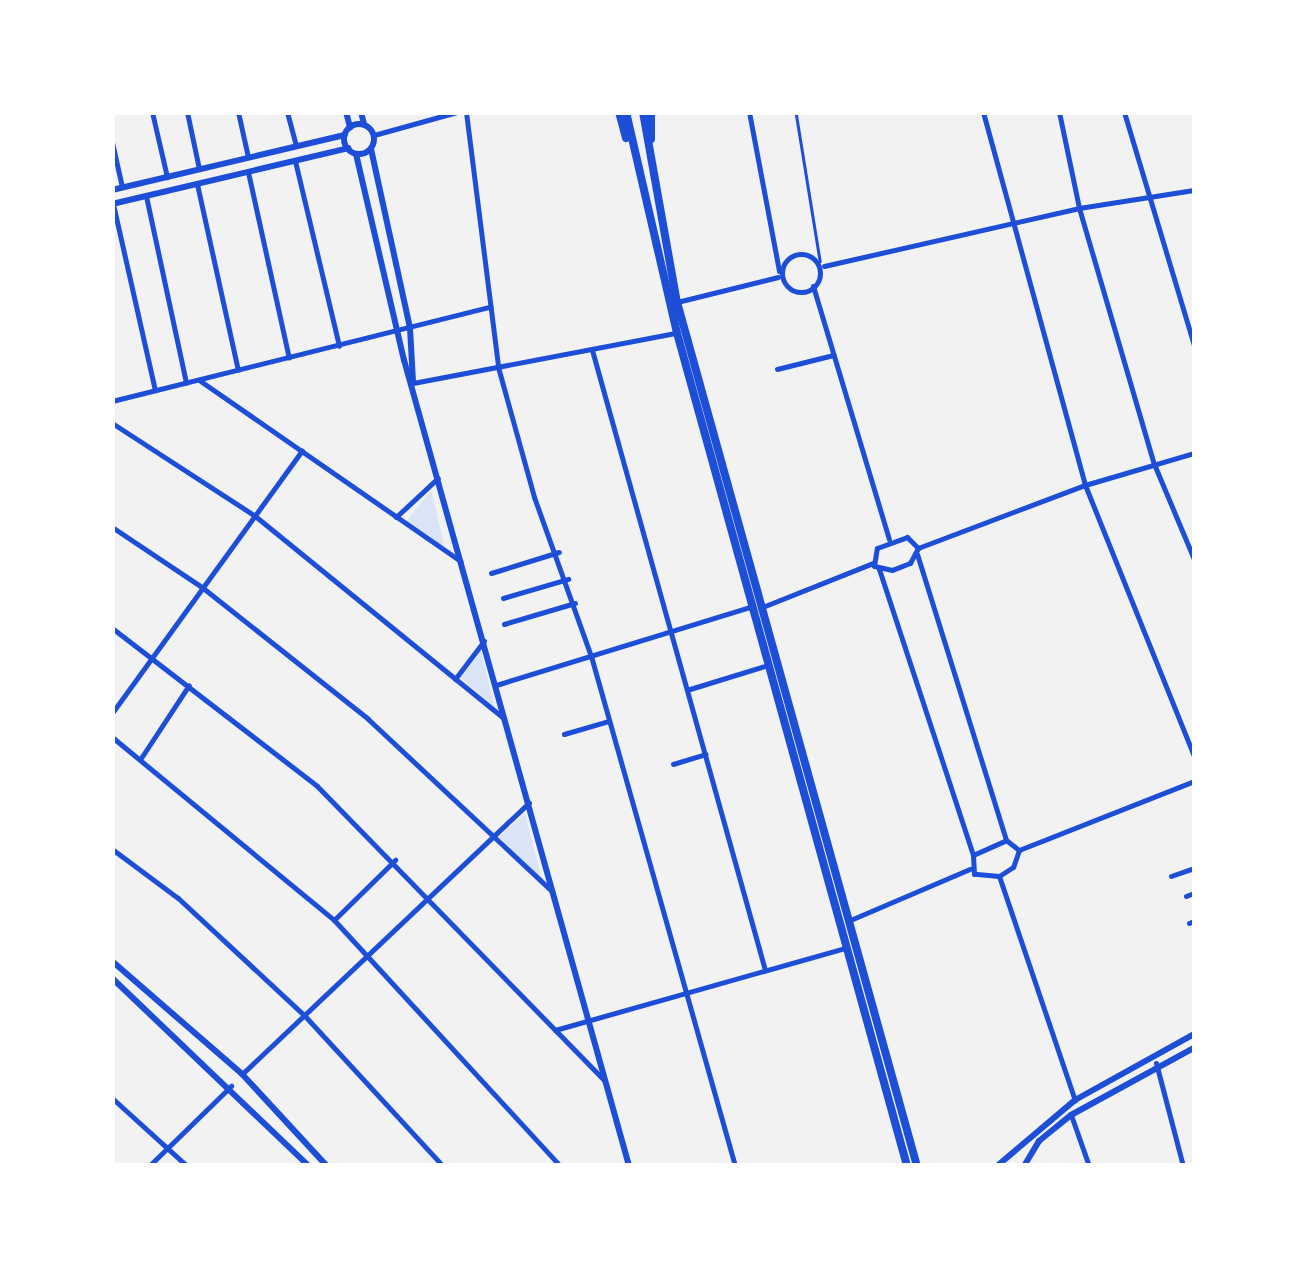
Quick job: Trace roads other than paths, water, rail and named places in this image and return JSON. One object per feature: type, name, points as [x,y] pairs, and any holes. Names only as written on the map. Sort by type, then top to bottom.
[{"type":"main road","points":[[622,112],[677,333],[917,1166]]},
{"type":"main road","points":[[643,112],[677,302],[768,665],[907,1166]]},
{"type":"main road","points":[[651,112],[652,173]]},
{"type":"street","points":[[152,112],[167,177]]},
{"type":"street","points":[[186,112],[199,169]]},
{"type":"street","points":[[238,112],[248,158]]},
{"type":"street","points":[[287,112],[296,146]]},
{"type":"street","points":[[346,112],[348,148],[356,154],[397,332],[629,1166]]},
{"type":"street","points":[[361,112],[364,124],[374,135]]},
{"type":"street","points":[[374,135],[457,112]]},
{"type":"street","points":[[466,112],[498,366],[539,510],[568,578],[735,1166]]},
{"type":"street","points":[[749,112],[778,274],[792,288],[813,286]]},
{"type":"street","points":[[983,112],[1010,224],[1085,484],[1194,756]]},
{"type":"street","points":[[1058,112],[1080,208],[1154,464],[1194,559]]},
{"type":"street","points":[[1124,112],[1145,197],[1194,346]]},
{"type":"street","points":[[112,190],[296,146],[364,124]]},
{"type":"street","points":[[374,135],[371,148],[410,328],[413,383]]},
{"type":"street","points":[[112,142],[122,187]]},
{"type":"street","points":[[155,390],[113,204],[348,148]]},
{"type":"street","points":[[356,154],[371,148]]},
{"type":"street","points":[[295,161],[339,346]]},
{"type":"street","points":[[248,172],[289,358]]},
{"type":"street","points":[[197,184],[238,370]]},
{"type":"street","points":[[677,302],[778,274],[794,257],[822,264],[1080,208],[1194,190]]},
{"type":"street","points":[[146,196],[186,383]]},
{"type":"street","points":[[822,264],[813,286],[889,540]]},
{"type":"street","points":[[112,400],[490,307]]},
{"type":"street","points":[[413,383],[677,333]]},
{"type":"street","points":[[592,350],[765,970]]},
{"type":"street","points":[[776,369],[833,355]]},
{"type":"street","points":[[198,380],[462,563]]},
{"type":"street","points":[[112,423],[255,516],[506,720]]},
{"type":"street","points":[[112,714],[302,451]]},
{"type":"street","points":[[496,685],[755,608],[876,566],[899,568],[918,551],[1085,484],[1194,453]]},
{"type":"street","points":[[396,516],[439,477]]},
{"type":"street","points":[[112,527],[203,588],[368,719],[554,892]]},
{"type":"street","points":[[970,869],[973,855],[876,566],[874,552],[889,540],[907,537],[918,551],[1006,840],[1019,850]]},
{"type":"street","points":[[491,573],[560,552]]},
{"type":"street","points":[[502,598],[568,578]]},
{"type":"street","points":[[504,624],[575,603]]},
{"type":"street","points":[[112,628],[154,656],[317,786],[395,860],[607,1084]]},
{"type":"street","points":[[456,679],[484,641]]},
{"type":"street","points":[[688,689],[768,665]]},
{"type":"street","points":[[141,758],[189,685]]},
{"type":"street","points":[[564,734],[609,721]]},
{"type":"street","points":[[112,738],[334,920],[560,1166]]},
{"type":"street","points":[[674,764],[706,754]]},
{"type":"street","points":[[846,922],[970,869],[999,876],[1013,867],[1019,850],[1194,781]]},
{"type":"street","points":[[242,1074],[529,803]]},
{"type":"street","points":[[973,855],[1006,840]]},
{"type":"street","points":[[112,849],[304,1015],[443,1166]]},
{"type":"street","points":[[334,920],[395,860]]},
{"type":"street","points":[[1171,876],[1194,868]]},
{"type":"street","points":[[999,876],[1075,1100]]},
{"type":"street","points":[[1186,896],[1194,893]]},
{"type":"street","points":[[555,1030],[845,948]]},
{"type":"street","points":[[112,961],[242,1074],[327,1166]]},
{"type":"street","points":[[112,978],[231,1086],[309,1166]]},
{"type":"street","points":[[997,1166],[1075,1100],[1194,1034]]},
{"type":"street","points":[[1024,1166],[1038,1142],[1071,1115],[1156,1064],[1194,1048]]},
{"type":"street","points":[[1156,1064],[1183,1166]]},
{"type":"street","points":[[149,1166],[231,1086]]},
{"type":"street","points":[[112,1098],[186,1166]]},
{"type":"street","points":[[1071,1115],[1088,1166]]},
{"type":"lane","points":[[796,112],[822,264]]}]
